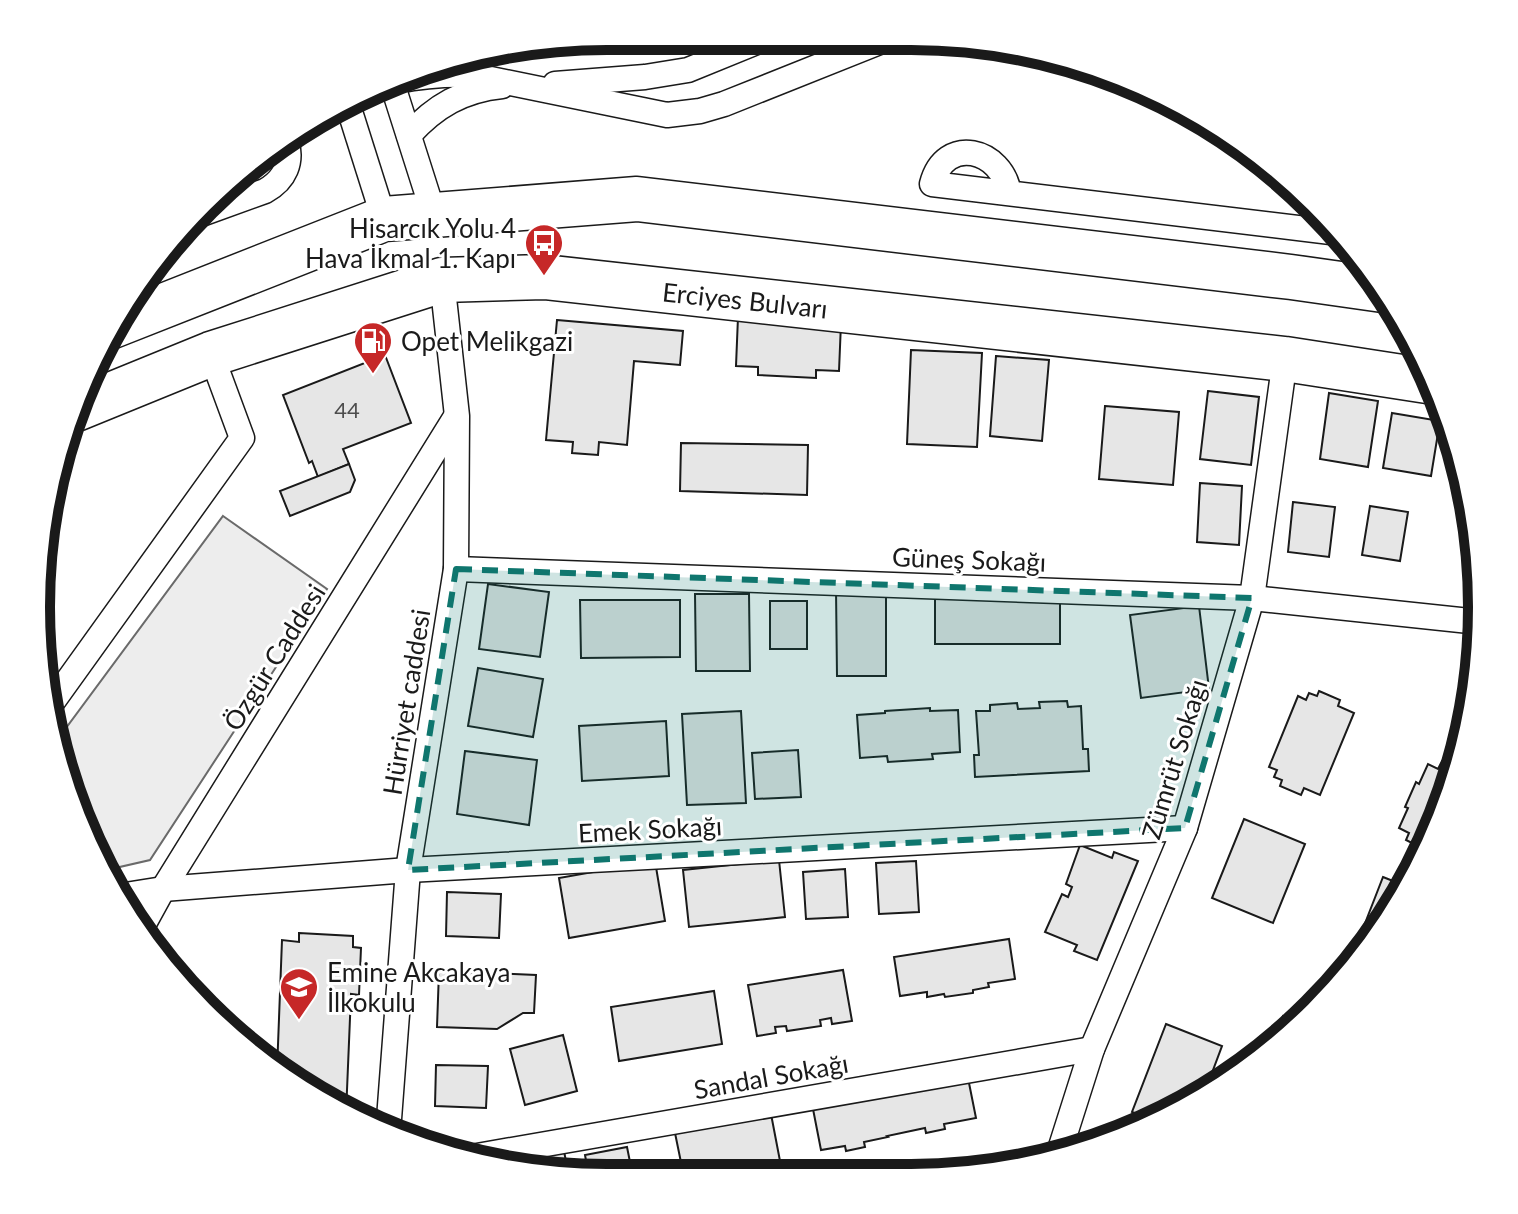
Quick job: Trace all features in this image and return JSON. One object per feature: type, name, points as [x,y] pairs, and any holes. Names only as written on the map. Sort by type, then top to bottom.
[{"type":"highway","points":[[131,319],[384,219],[637,199],[1367,288]]},
{"type":"highway","name":"Erciyes Bulvarı","points":[[89,404],[211,354],[442,280],[544,277],[1285,359],[1420,380]]},
{"type":"street","points":[[409,135],[440,106],[479,89],[667,74],[709,63],[739,50]]},
{"type":"street","points":[[447,74],[497,79],[667,115],[724,104],[859,50]]},
{"type":"street","points":[[397,91],[434,215]]},
{"type":"street","points":[[350,113],[384,219]]},
{"type":"street","points":[[219,208],[273,187],[280,181],[288,165],[288,151]]},
{"type":"street","points":[[1009,193],[1322,231]]},
{"type":"street","name":"Hürriyet caddesi","points":[[389,1120],[408,870],[456,569],[457,416],[442,280]]},
{"type":"street","points":[[57,695],[242,438],[211,354]]},
{"type":"street","name":"Zümrüt Sokağı","points":[[1062,1143],[1092,1049],[1185,828],[1252,598],[1285,359]]},
{"type":"street","name":"Özgür Caddesi","points":[[146,919],[457,416]]},
{"type":"street","name":"Güneş Sokağı","points":[[456,569],[1252,598],[1468,621]]},
{"type":"street","name":"Emek Sokağı","points":[[130,894],[408,870],[1185,828]]},
{"type":"street","name":"Sandal Sokağı","points":[[496,1153],[1092,1049]]},
{"type":"highlighted area","points":[[456,569],[1252,598],[1185,828],[408,870]]},
{"type":"shaded area","points":[[223,516],[327,589],[150,860],[115,868],[92,820],[64,730]]},
{"type":"building","points":[[738,317],[841,323],[839,371],[816,370],[816,378],[758,375],[758,367],[736,366]]},
{"type":"building","points":[[557,320],[683,331],[680,365],[634,361],[627,445],[599,442],[598,455],[572,453],[573,442],[546,440]]},
{"type":"building","points":[[911,350],[982,353],[977,447],[907,444]]},
{"type":"building","points":[[385,355],[411,423],[343,449],[349,464],[318,477],[312,461],[309,463],[283,395]]},
{"type":"building","points":[[996,356],[1049,360],[1042,441],[990,436]]},
{"type":"building","points":[[1208,391],[1259,397],[1251,465],[1200,459]]},
{"type":"building","points":[[1329,393],[1378,401],[1368,467],[1320,459]]},
{"type":"building","points":[[1105,406],[1179,412],[1173,485],[1099,479]]},
{"type":"building","points":[[1392,413],[1435,420],[1439,430],[1431,476],[1383,468]]},
{"type":"building","points":[[681,443],[808,445],[807,495],[680,491]]},
{"type":"building","points":[[349,464],[355,480],[350,492],[290,516],[280,491]]},
{"type":"building","points":[[1200,483],[1242,486],[1239,545],[1197,542]]},
{"type":"building","points":[[1293,502],[1335,507],[1329,557],[1288,552]]},
{"type":"building","points":[[1370,506],[1408,512],[1400,561],[1362,555]]},
{"type":"building","points":[[488,584],[549,592],[540,657],[479,649]]},
{"type":"building","points":[[836,590],[886,590],[886,676],[837,676]]},
{"type":"building","points":[[695,594],[749,594],[750,671],[696,671]]},
{"type":"building","points":[[1060,597],[1060,644],[935,644],[935,598]]},
{"type":"building","points":[[580,600],[680,600],[680,657],[581,658]]},
{"type":"building","points":[[770,601],[807,601],[807,649],[770,649]]},
{"type":"building","points":[[1199,606],[1209,689],[1141,698],[1130,615]]},
{"type":"building","points":[[478,668],[543,679],[533,737],[468,726]]},
{"type":"building","points":[[1319,691],[1340,700],[1338,706],[1354,713],[1320,795],[1304,788],[1301,795],[1280,786],[1282,780],[1274,777],[1277,770],[1269,767],[1298,696],[1306,700],[1309,693],[1317,696]]},
{"type":"building","points":[[1067,701],[1068,707],[1081,706],[1083,749],[1088,749],[1089,771],[975,777],[974,755],[979,755],[976,711],[990,711],[990,705],[1017,703],[1018,709],[1040,708],[1039,702]]},
{"type":"building","points":[[930,708],[930,711],[958,710],[960,752],[932,754],[933,759],[888,762],[887,756],[860,758],[857,715]]},
{"type":"building","points":[[741,711],[746,803],[687,805],[682,714]]},
{"type":"building","points":[[666,721],[669,776],[582,781],[579,726]]},
{"type":"building","points":[[798,750],[801,797],[755,799],[752,753]]},
{"type":"building","points":[[465,751],[537,760],[529,825],[457,814]]},
{"type":"building","points":[[1442,761],[1445,763],[1415,844],[1406,840],[1409,833],[1399,828],[1408,808],[1405,807],[1428,764],[1438,769]]},
{"type":"building","points":[[1244,819],[1305,844],[1273,923],[1212,898]]},
{"type":"building","points":[[1080,845],[1112,858],[1114,852],[1138,861],[1097,960],[1074,951],[1077,945],[1045,932],[1062,894],[1068,897],[1072,887],[1066,884]]},
{"type":"building","points":[[779,860],[785,917],[689,927],[683,870]]},
{"type":"building","points":[[655,861],[665,921],[569,938],[559,878]]},
{"type":"building","points":[[916,861],[919,912],[879,914],[876,863]]},
{"type":"building","points":[[845,869],[848,917],[806,919],[803,872]]},
{"type":"building","points":[[1383,877],[1395,882],[1374,916],[1360,936]]},
{"type":"building","points":[[447,892],[501,894],[499,938],[446,936]]},
{"type":"building","points":[[299,933],[353,936],[353,947],[361,948],[359,995],[351,994],[347,1099],[278,1056],[282,940],[299,942]]},
{"type":"building","points":[[1009,939],[1015,979],[988,983],[989,987],[973,990],[973,993],[927,997],[927,992],[900,996],[894,957]]},
{"type":"building","points":[[843,970],[852,1021],[832,1024],[831,1018],[820,1020],[821,1026],[787,1031],[786,1026],[775,1027],[776,1033],[757,1036],[748,985]]},
{"type":"building","points":[[439,971],[536,975],[534,1013],[523,1013],[497,1029],[437,1027]]},
{"type":"building","points":[[714,991],[722,1044],[619,1061],[611,1007]]},
{"type":"building","points":[[1166,1024],[1222,1046],[1211,1076],[1157,1107],[1139,1115],[1132,1112]]},
{"type":"building","points":[[563,1035],[577,1091],[525,1105],[510,1049]]},
{"type":"building","points":[[436,1065],[488,1066],[486,1108],[435,1106]]},
{"type":"building","points":[[968,1078],[976,1118],[944,1124],[945,1129],[926,1133],[925,1128],[887,1136],[864,1142],[865,1147],[846,1151],[845,1146],[821,1150],[813,1109]]},
{"type":"building","points":[[771,1114],[780,1161],[765,1164],[681,1164],[675,1133]]},
{"type":"building","points":[[627,1147],[630,1164],[587,1163],[585,1155]]},
{"type":"building","points":[[564,1151],[566,1162],[534,1159],[529,1158]]},
{"type":"place","name":"Hisarcık Yolu 4 Hava İkmal 1. Kapı","points":[[544,277]]},
{"type":"place","name":"Opet Melikgazi","points":[[373,375]]},
{"type":"place","name":"Emine Akcakaya İlkokulu","points":[[299,1021]]}]
